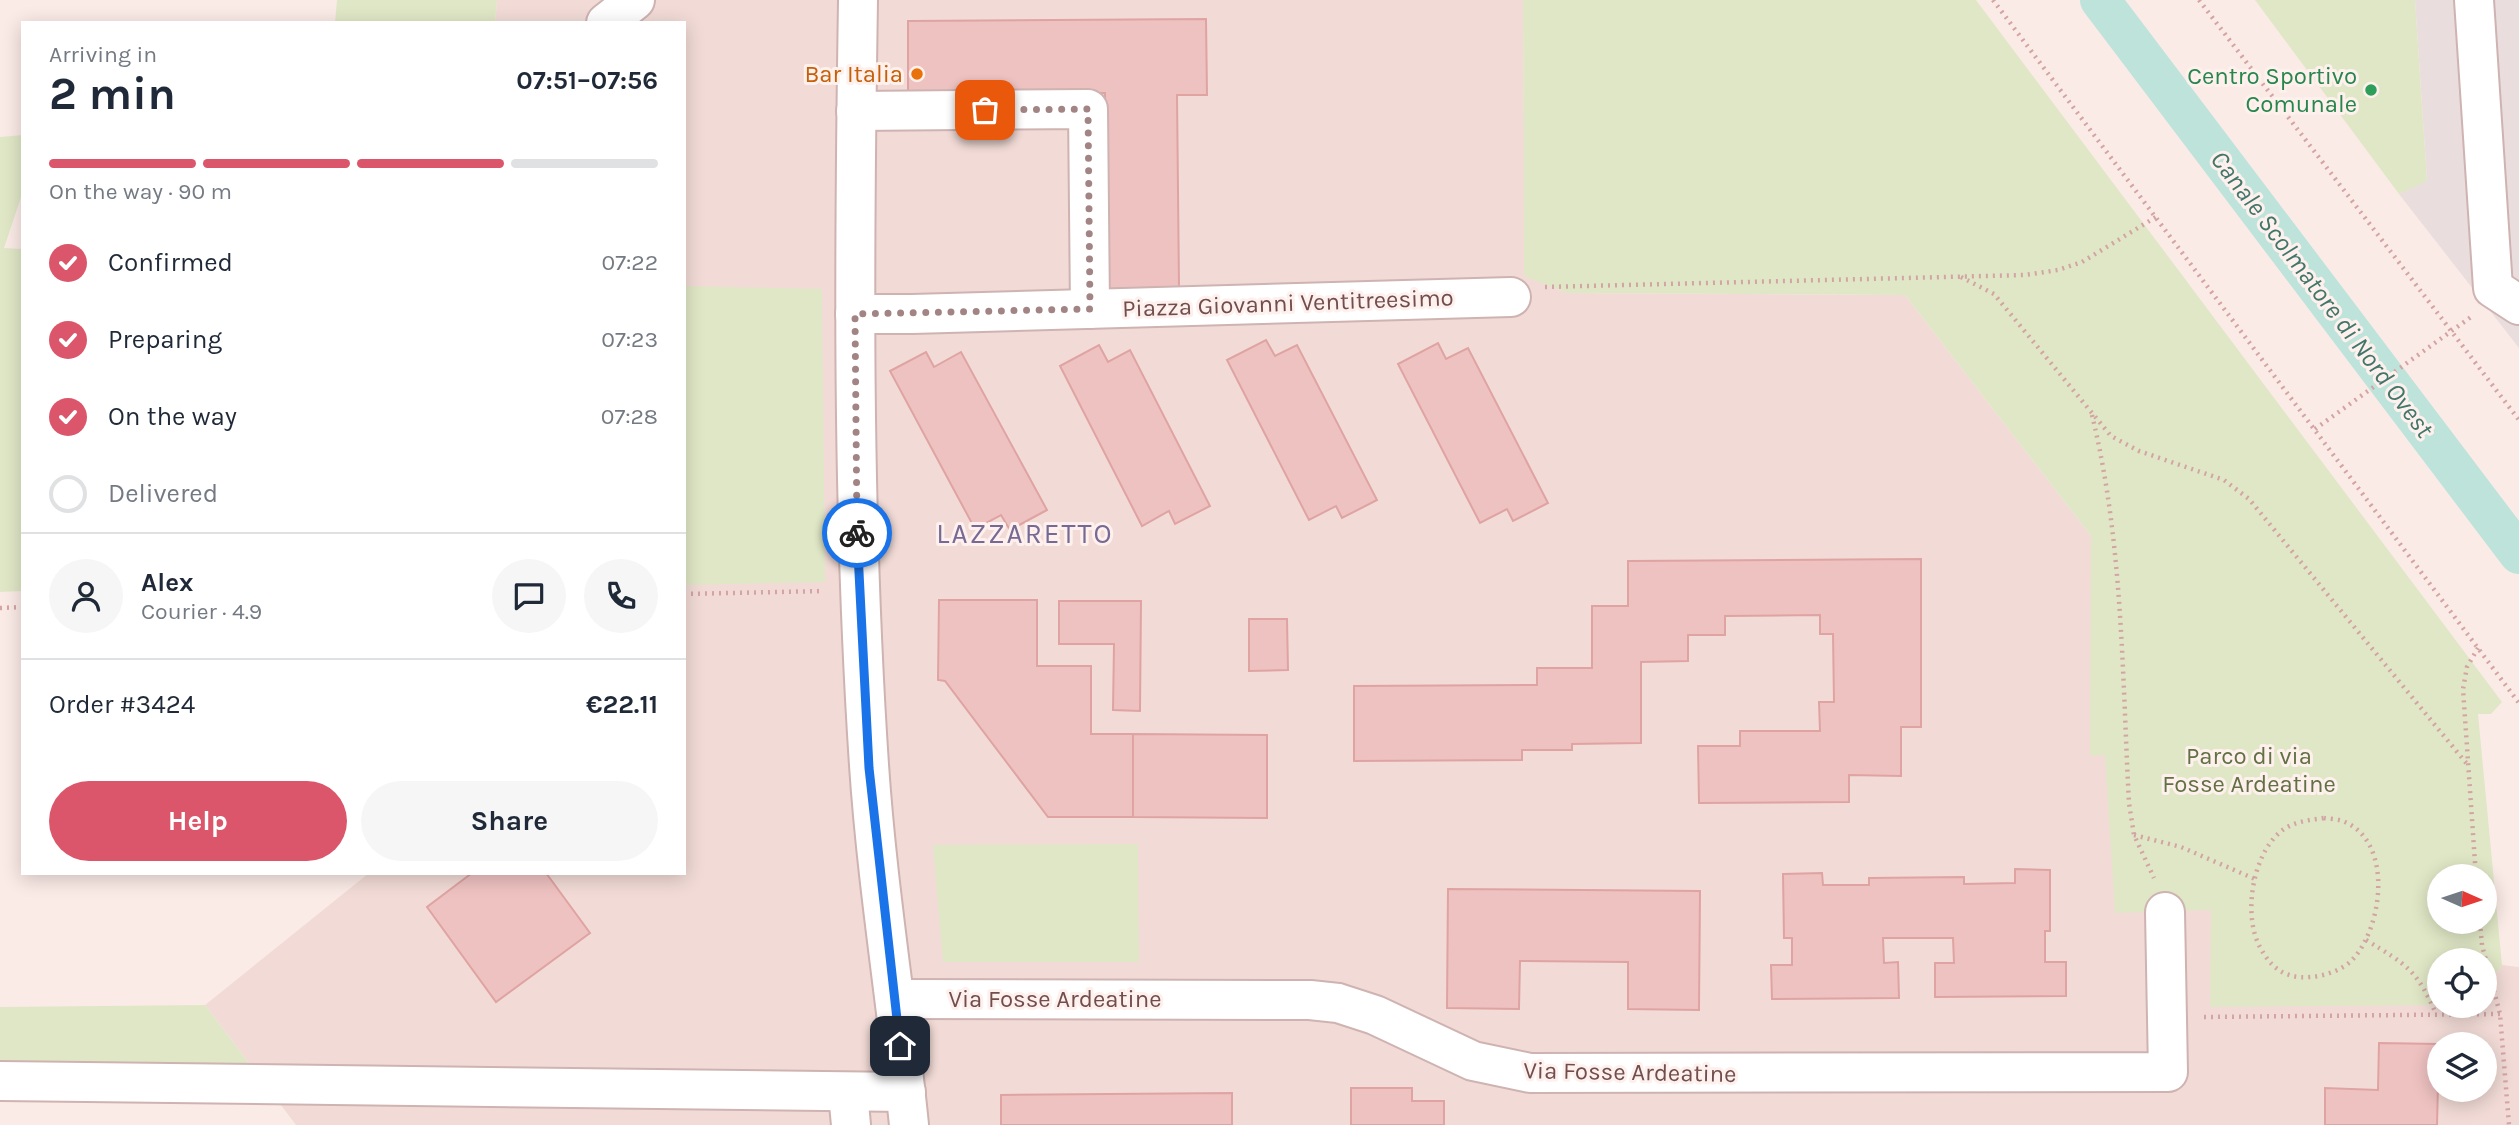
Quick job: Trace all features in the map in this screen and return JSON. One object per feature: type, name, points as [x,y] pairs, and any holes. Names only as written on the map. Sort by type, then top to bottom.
[{"type":"street","points":[[609,21],[635,0]]},
{"type":"street","points":[[0,1081],[907,1109],[869,768],[859,591],[855,314],[858,0]]},
{"type":"street","points":[[2474,0],[2506,297]]},
{"type":"street","points":[[856,111],[1088,109],[1090,309]]},
{"type":"street","name":"Piazza Giovanni Ventitreesimo","points":[[855,314],[1511,297]]},
{"type":"street","points":[[2165,912],[2167,1018]]},
{"type":"street","name":"Via Fosse Ardeatine","points":[[895,999],[1328,1002],[1375,1015],[1473,1061],[1530,1073],[2168,1072],[2167,1018]]},
{"type":"path","points":[[1993,0],[2519,703]]},
{"type":"path","points":[[2199,0],[2519,420]]},
{"type":"path","points":[[1511,297],[1543,287],[2025,275],[2082,262],[2156,217]]},
{"type":"path","points":[[1961,277],[1994,294],[2111,436],[2139,451],[2224,480],[2249,499],[2467,764]]},
{"type":"path","points":[[2315,429],[2452,330]]},
{"type":"path","points":[[2092,414],[2103,465],[2117,567],[2129,803],[2134,835],[2162,897],[2165,912]]},
{"type":"path","points":[[686,594],[859,591]]},
{"type":"path","points":[[0,608],[21,607]]},
{"type":"path","points":[[2475,864],[2463,689],[2467,667],[2478,648]]},
{"type":"path","points":[[2324,818],[2345,822],[2363,836],[2375,858],[2379,884],[2376,916],[2366,940],[2344,967],[2320,976],[2299,978],[2282,974],[2267,961],[2254,936],[2251,907],[2255,878],[2264,853],[2279,832],[2301,821],[2324,818]]},
{"type":"path","points":[[2134,835],[2181,847],[2255,878]]},
{"type":"path","points":[[2481,934],[2500,1014],[2509,1125]]},
{"type":"path","points":[[2366,940],[2415,974],[2427,997]]},
{"type":"path","points":[[2167,1018],[2427,1014]]},
{"type":"shaded area","points":[[497,0],[1523,0],[1525,276],[1568,293],[1905,295],[2091,536],[2427,908],[2427,934],[2440,934],[2440,948],[2427,948],[2427,1018],[2497,1018],[2497,972],[2502,965],[2519,967],[2519,1125],[296,1125],[205,1005],[367,875],[686,875],[686,21],[495,21]]},
{"type":"shaded area","points":[[2415,0],[2519,0],[2519,348],[2399,194],[2427,180]]},
{"type":"green space","points":[[337,0],[497,0],[495,21],[335,21]]},
{"type":"green space","name":"Parco di via Fosse Ardeatine","points":[[1523,0],[1976,0],[2502,702],[2491,714],[2478,714],[2492,864],[2427,864],[2427,934],[2497,934],[2497,913],[2502,965],[2497,972],[2497,948],[2427,948],[2427,1005],[2210,1007],[2211,910],[2115,913],[2105,755],[2090,756],[2091,536],[1905,295],[1567,293],[1524,276]]},
{"type":"green space","name":"Centro Sportivo Comunale","points":[[2255,0],[2415,0],[2427,181],[2399,194]]},
{"type":"green space","points":[[21,135],[21,197],[4,248],[21,249],[21,591],[0,592],[0,137]]},
{"type":"green space","points":[[686,286],[822,289],[825,582],[686,585]]},
{"type":"green space","points":[[1138,844],[1139,962],[943,962],[933,845]]},
{"type":"green space","points":[[205,1005],[255,1071],[0,1066],[0,1007]]},
{"type":"building","points":[[1206,19],[1207,95],[1177,95],[1179,287],[1107,289],[1105,93],[908,95],[908,21]]},
{"type":"building","points":[[1266,340],[1275,356],[1297,345],[1377,500],[1342,518],[1336,506],[1309,520],[1227,360]]},
{"type":"building","points":[[1438,343],[1446,359],[1468,348],[1548,503],[1513,521],[1507,509],[1480,523],[1398,364]]},
{"type":"building","points":[[1099,345],[1108,362],[1130,350],[1210,506],[1175,524],[1169,511],[1142,526],[1060,366]]},
{"type":"building","points":[[926,352],[934,367],[961,352],[1047,510],[1010,530],[1001,515],[975,529],[890,371]]},
{"type":"building","points":[[1921,559],[1921,727],[1901,727],[1901,776],[1849,775],[1849,802],[1699,803],[1698,746],[1740,746],[1740,731],[1820,731],[1819,702],[1834,702],[1833,634],[1820,634],[1820,615],[1725,616],[1725,635],[1688,635],[1688,661],[1641,662],[1641,743],[1572,744],[1572,750],[1522,750],[1522,760],[1354,761],[1354,686],[1537,685],[1537,668],[1592,668],[1592,606],[1628,606],[1628,561]]},
{"type":"building","points":[[939,600],[1037,600],[1037,666],[1091,666],[1091,734],[1133,734],[1133,817],[1048,817],[945,681],[938,680]]},
{"type":"building","points":[[1059,601],[1141,601],[1140,711],[1113,710],[1114,644],[1059,644]]},
{"type":"building","points":[[1249,619],[1287,619],[1288,670],[1249,671]]},
{"type":"building","points":[[1133,734],[1267,735],[1267,818],[1133,817]]},
{"type":"building","points":[[2015,869],[2050,870],[2050,931],[2045,931],[2045,962],[2066,962],[2066,996],[1935,997],[1935,963],[1954,963],[1953,938],[1883,938],[1884,963],[1898,962],[1899,998],[1772,999],[1771,965],[1792,965],[1792,938],[1784,938],[1783,874],[1822,873],[1823,885],[1869,885],[1869,878],[1964,877],[1964,884],[2015,883]]},
{"type":"building","points":[[469,875],[547,875],[590,933],[496,1002],[427,907]]},
{"type":"building","points":[[1448,889],[1700,891],[1699,1010],[1628,1009],[1628,962],[1520,961],[1519,1009],[1447,1008]]},
{"type":"building","points":[[2379,1043],[2427,1044],[2427,1102],[2438,1102],[2437,1125],[2325,1125],[2325,1088],[2378,1090]]},
{"type":"building","points":[[1351,1088],[1412,1088],[1412,1101],[1444,1101],[1444,1125],[1351,1125]]},
{"type":"building","points":[[1232,1093],[1232,1125],[1001,1125],[1001,1095]]},
{"type":"waterway","name":"Canale Scolmatore di Nord Ovest","points":[[2100,0],[2519,554]]},
{"type":"way so far","points":[[857,533],[855,314],[1090,309],[1088,109],[985,110]]},
{"type":"place","name":"Bar Italia","points":[[917,74]]},
{"type":"place","name":"Centro Sportivo Comunale","points":[[2371,90]]},
{"type":"district","name":"LAZZARETTO","points":[[1025,533]]},
{"type":"route","points":[[857,533],[869,768],[900,1046]]}]
